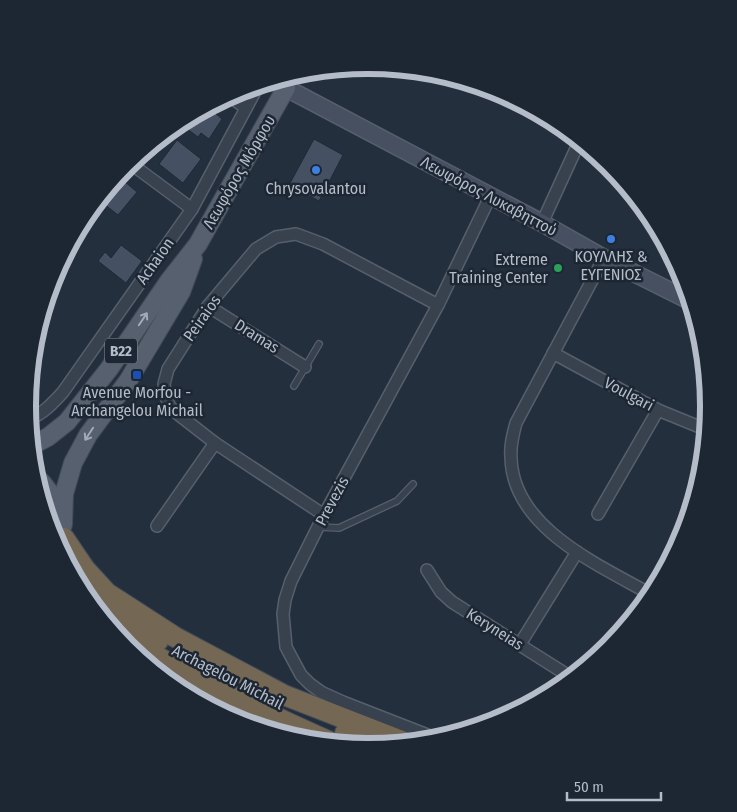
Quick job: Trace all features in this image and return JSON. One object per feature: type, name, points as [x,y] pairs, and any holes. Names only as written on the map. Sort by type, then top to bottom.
[{"type":"highway","points":[[67,544],[85,569],[107,593],[175,637],[284,695],[394,737]]},
{"type":"highway","name":"Archagelou Michail","points":[[106,609],[166,646],[212,671],[278,704],[357,738]]},
{"type":"highway","name":"Archagelou Michail","points":[[140,647],[250,706],[310,733]]},
{"type":"main road","name":"Λεωφόρος Λυκαβηττού","points":[[293,83],[490,197],[682,297]]},
{"type":"main road","name":"Λεωφόρος Μόρφου","points":[[38,442],[67,422],[109,369],[169,281],[198,244],[288,84]]},
{"type":"main road","name":"Λεωφόρος Μόρφου","points":[[62,533],[64,494],[73,463],[88,435],[128,381],[181,292],[198,244]]},
{"type":"main road","points":[[47,489],[56,503],[61,530]]},
{"type":"street","name":"Achaion","points":[[36,417],[51,406],[63,392],[192,209],[253,94]]},
{"type":"street","points":[[236,101],[246,108]]},
{"type":"street","points":[[542,223],[577,147]]},
{"type":"street","points":[[137,168],[192,209]]},
{"type":"street","name":"Prevezis","points":[[424,733],[321,692],[301,675],[286,647],[283,632],[285,600],[291,581],[324,515],[438,305],[490,197]]},
{"type":"street","name":"Peiraios","points":[[324,515],[215,443],[170,407],[164,384],[168,369],[208,306],[256,249],[276,238],[296,234],[323,244],[438,305]]},
{"type":"street","points":[[604,258],[516,423],[511,441],[513,476],[520,495],[530,512],[546,528],[577,552],[645,591]]},
{"type":"street","name":"Dramas","points":[[208,306],[305,367]]},
{"type":"street","name":"Voulgari","points":[[553,353],[658,410],[700,427]]},
{"type":"street","points":[[598,514],[658,410]]},
{"type":"street","points":[[157,526],[215,443]]},
{"type":"street","points":[[520,644],[577,552]]},
{"type":"street","name":"Keryneias","points":[[427,570],[441,592],[452,602],[565,674]]},
{"type":"lane","points":[[294,386],[319,344]]},
{"type":"lane","points":[[319,526],[339,528],[397,501],[413,484]]},
{"type":"building","points":[[214,112],[222,119],[209,139],[201,133],[198,137],[186,128]]},
{"type":"building","name":"Chrysovalantou","points":[[314,139],[343,155],[319,201],[289,185]]},
{"type":"building","points":[[177,140],[201,159],[183,183],[159,164]]},
{"type":"building","points":[[124,181],[137,192],[118,215],[105,204]]},
{"type":"building","points":[[121,245],[142,261],[126,283],[98,261],[105,252],[111,258]]},
{"type":"place","name":"Chrysovalantou","points":[[316,170]]},
{"type":"place","name":"ΚΟΥΛΛΗΣ & ΕΥΓΕΝΙΟΣ","points":[[611,239]]},
{"type":"place","name":"Extreme Training Center","points":[[558,268]]},
{"type":"place","name":"Avenue Morfou - Archangelou Michail","points":[[137,375]]}]
